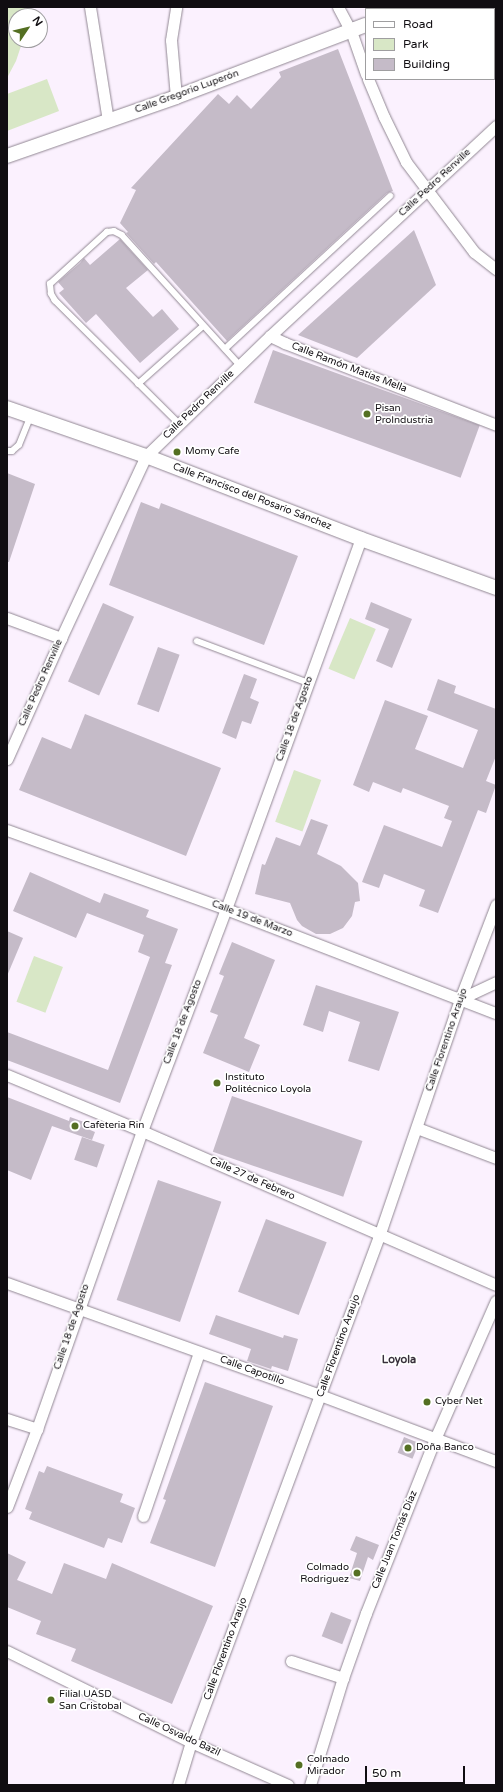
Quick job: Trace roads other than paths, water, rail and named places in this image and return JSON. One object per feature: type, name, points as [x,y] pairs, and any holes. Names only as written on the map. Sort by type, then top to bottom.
[{"type":"street","points":[[90,7],[108,121]]},
{"type":"street","points":[[176,7],[171,40],[176,97]]},
{"type":"street","points":[[338,7],[351,30],[365,71]]},
{"type":"street","name":"Calle Gregorio Luperón","points":[[7,156],[176,97],[365,25]]},
{"type":"street","points":[[368,80],[384,117],[406,162],[474,252],[496,269]]},
{"type":"street","name":"Calle Pedro Renville","points":[[7,759],[61,638],[146,456],[270,336],[496,126]]},
{"type":"street","name":"Calle Ramón Matías Mella","points":[[270,336],[292,346],[496,425]]},
{"type":"street","name":"Calle Francisco del Rosario Sánchez","points":[[7,408],[146,456],[361,539],[496,588]]},
{"type":"street","name":"Calle 18 de Agosto","points":[[7,1507],[37,1429],[142,1131],[226,908],[361,539]]},
{"type":"street","points":[[7,618],[61,638]]},
{"type":"street","name":"Calle 19 de Marzo","points":[[7,830],[226,908],[496,1013]]},
{"type":"street","name":"Calle Florentino Araujo","points":[[178,1785],[191,1742],[379,1236],[418,1128],[460,999],[496,905]]},
{"type":"street","points":[[460,999],[496,982]]},
{"type":"street","name":"Calle 27 de Febrero","points":[[7,1075],[142,1131],[496,1286]]},
{"type":"street","points":[[418,1128],[496,1158]]},
{"type":"street","name":"Calle Capotillo","points":[[7,1283],[320,1395],[436,1440],[496,1461]]},
{"type":"street","name":"Calle Juan Tomás Díaz","points":[[310,1785],[343,1678],[366,1613],[436,1440],[496,1301]]},
{"type":"street","points":[[143,1516],[199,1352]]},
{"type":"street","points":[[7,1419],[37,1429]]},
{"type":"street","name":"Calle Osvaldo Bazil","points":[[7,1651],[191,1742],[288,1785]]},
{"type":"street","points":[[291,1661],[343,1678]]},
{"type":"lane","points":[[225,349],[390,196]]},
{"type":"lane","points":[[179,424],[55,301],[51,294],[50,284],[106,232],[114,231],[122,236],[240,365]]},
{"type":"lane","points":[[138,384],[203,326]]},
{"type":"lane","points":[[7,452],[12,451],[19,445],[31,416]]},
{"type":"lane","points":[[197,641],[308,683]]},
{"type":"place","name":"Pisan ProIndustria","points":[[367,414]]},
{"type":"place","name":"Momy Cafe","points":[[177,452]]},
{"type":"place","name":"Instituto Politécnico Loyola","points":[[217,1083]]},
{"type":"place","name":"Cafeteria Rin","points":[[75,1126]]},
{"type":"place","name":"Cyber Net","points":[[427,1402]]},
{"type":"place","name":"Doña Banco","points":[[408,1448]]},
{"type":"place","name":"Colmado Rodriguez","points":[[357,1573]]},
{"type":"place","name":"Filial UASD San Cristobal","points":[[51,1700]]},
{"type":"place","name":"Colmado Mirador","points":[[299,1765]]},
{"type":"district","name":"Loyola","points":[[399,1360]]}]
